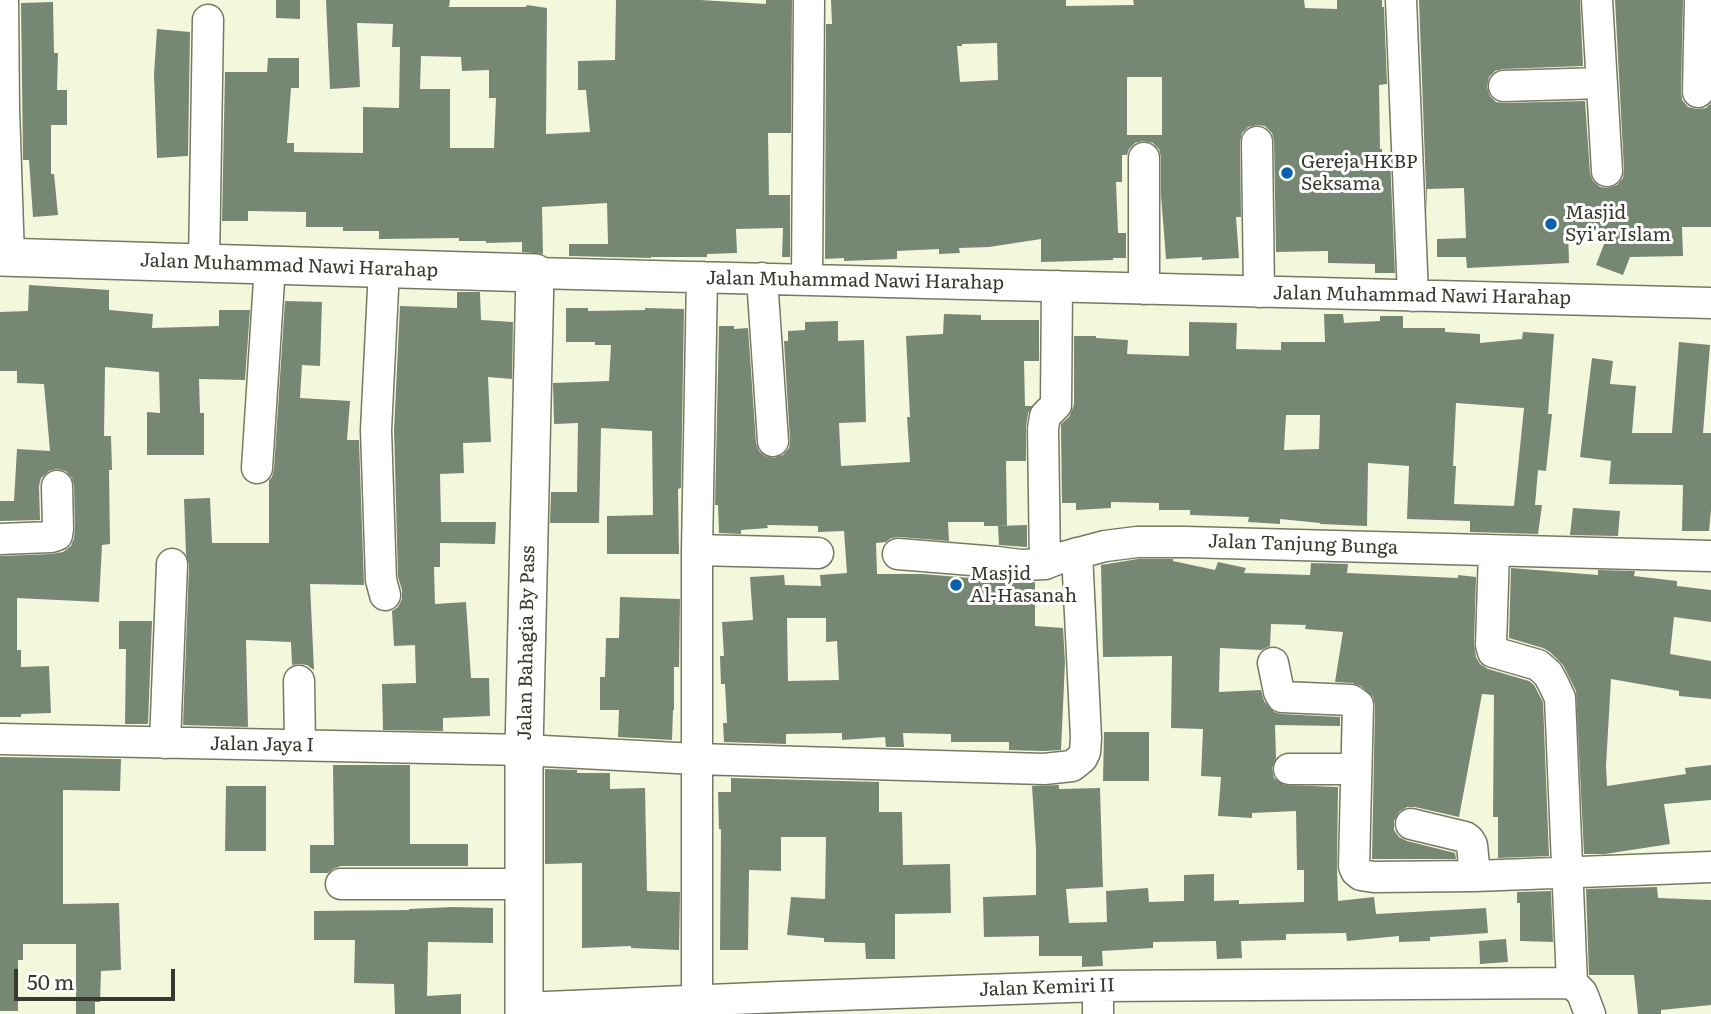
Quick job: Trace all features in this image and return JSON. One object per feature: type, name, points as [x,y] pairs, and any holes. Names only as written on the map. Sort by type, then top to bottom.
[{"type":"main road","name":"Jalan Muhammad Nawi Harahap","points":[[5,257],[535,273]]},
{"type":"main road","name":"Jalan Bahagia By Pass","points":[[524,1011],[524,750],[535,273]]},
{"type":"street","points":[[3,0],[5,257]]},
{"type":"street","points":[[807,280],[809,0]]},
{"type":"street","points":[[1401,0],[1413,296]]},
{"type":"street","points":[[1597,0],[1607,171]]},
{"type":"street","points":[[1698,92],[1700,0]]},
{"type":"street","points":[[204,264],[208,20]]},
{"type":"street","points":[[1504,86],[1602,83]]},
{"type":"street","points":[[1257,142],[1259,292]]},
{"type":"street","points":[[1144,158],[1144,289]]},
{"type":"street","points":[[257,468],[270,265]]},
{"type":"street","points":[[384,269],[376,430],[382,580],[385,595]]},
{"type":"street","name":"Jalan Muhammad Nawi Harahap","points":[[535,273],[1711,303]]},
{"type":"street","points":[[697,1007],[697,550],[702,277]]},
{"type":"street","points":[[762,278],[773,441]]},
{"type":"street","points":[[1045,564],[1043,429],[1045,416],[1056,405],[1057,286]]},
{"type":"street","points":[[0,539],[57,535],[57,486]]},
{"type":"street","name":"Jalan Tanjung Bunga","points":[[898,554],[1021,565],[1045,564],[1105,546],[1161,542],[1711,556]]},
{"type":"street","points":[[697,550],[818,553]]},
{"type":"street","points":[[1494,551],[1493,652],[1538,664],[1548,674],[1560,698],[1572,982],[1583,993],[1590,1014]]},
{"type":"street","name":"Jalan Jaya I","points":[[0,739],[524,750],[696,759],[1044,769],[1072,766],[1085,752],[1086,738],[1077,553]]},
{"type":"street","points":[[165,743],[172,565]]},
{"type":"street","points":[[1273,663],[1282,697],[1351,700],[1358,705],[1354,866],[1362,875],[1475,876],[1711,867]]},
{"type":"street","points":[[299,681],[300,746]]},
{"type":"street","points":[[1289,769],[1356,769]]},
{"type":"street","points":[[1411,824],[1469,840],[1472,845],[1475,876]]},
{"type":"street","points":[[341,884],[523,884]]},
{"type":"street","name":"Jalan Kemiri II","points":[[524,1011],[1098,1000],[1572,982]]},
{"type":"building","points":[[276,0],[300,0],[300,19],[276,18]]},
{"type":"building","points":[[326,0],[450,0],[449,7],[527,5],[547,8],[546,134],[590,132],[586,90],[578,90],[578,61],[615,60],[616,0],[700,0],[766,4],[766,0],[792,0],[791,133],[768,133],[769,195],[790,195],[790,257],[782,257],[783,228],[736,229],[737,253],[707,254],[707,257],[569,256],[569,244],[608,244],[607,203],[542,207],[543,254],[522,252],[522,242],[486,243],[459,241],[459,238],[379,239],[379,231],[306,227],[306,212],[248,211],[248,221],[222,221],[225,72],[267,72],[268,58],[299,58],[299,88],[291,88],[287,143],[294,143],[294,152],[363,153],[363,107],[399,108],[400,47],[392,47],[393,24],[357,23],[360,87],[330,89]],"holes":[[[421,56],[461,57],[462,71],[489,70],[489,98],[496,98],[494,148],[450,148],[450,89],[420,89]]]},
{"type":"building","points":[[831,0],[1066,0],[1066,6],[1134,5],[1133,0],[1304,0],[1305,8],[1337,9],[1337,0],[1382,0],[1387,84],[1379,85],[1380,149],[1382,159],[1390,158],[1395,273],[1375,273],[1375,264],[1328,263],[1328,251],[1276,252],[1274,141],[1272,133],[1265,126],[1257,125],[1248,127],[1242,133],[1240,142],[1241,217],[1236,217],[1239,258],[1166,259],[1161,157],[1159,149],[1153,143],[1143,141],[1135,143],[1127,155],[1122,155],[1122,182],[1116,182],[1118,233],[1126,233],[1126,258],[1041,262],[1041,239],[989,247],[959,248],[960,253],[939,254],[939,249],[897,251],[897,259],[825,259],[826,24],[832,24]],"holes":[[[997,43],[998,80],[960,82],[957,46]],[[1127,77],[1162,77],[1162,135],[1127,135]]]},
{"type":"building","points":[[1419,0],[1580,0],[1583,66],[1503,69],[1495,71],[1489,77],[1487,87],[1496,102],[1585,101],[1590,173],[1593,181],[1600,187],[1607,188],[1617,185],[1623,178],[1624,170],[1615,0],[1683,0],[1682,100],[1688,107],[1697,109],[1706,108],[1711,103],[1711,227],[1682,227],[1683,256],[1630,257],[1623,275],[1596,265],[1609,231],[1568,229],[1569,263],[1467,268],[1466,257],[1437,257],[1437,239],[1466,238],[1464,188],[1427,189],[1427,215]]},
{"type":"building","points":[[53,2],[54,53],[58,53],[57,90],[67,90],[67,125],[51,125],[51,174],[54,174],[58,215],[33,217],[29,160],[23,160],[21,3]]},
{"type":"building","points":[[157,29],[190,32],[188,156],[157,158],[154,74]]},
{"type":"building","points":[[29,285],[109,290],[109,310],[153,314],[152,328],[219,326],[219,310],[250,310],[245,380],[199,379],[200,413],[204,413],[204,455],[147,455],[147,412],[160,413],[159,372],[105,367],[104,436],[111,436],[112,470],[109,470],[110,544],[102,545],[99,602],[17,598],[17,650],[21,650],[21,667],[49,666],[51,713],[0,717],[0,556],[63,552],[71,546],[75,529],[72,478],[66,471],[57,469],[49,471],[41,478],[40,520],[0,521],[0,501],[14,501],[17,449],[50,451],[44,384],[17,383],[17,371],[0,371],[0,312],[28,311]]},
{"type":"building","points":[[457,292],[480,292],[481,320],[513,322],[512,379],[488,377],[491,442],[463,443],[464,473],[440,474],[441,522],[496,522],[495,544],[440,543],[440,567],[434,567],[435,604],[466,602],[471,678],[489,678],[490,716],[443,718],[443,731],[383,730],[382,684],[416,683],[415,645],[394,646],[392,611],[402,599],[398,577],[394,430],[400,306],[457,308]]},
{"type":"building","points":[[285,301],[322,302],[320,366],[302,365],[300,398],[350,401],[347,440],[359,440],[364,585],[310,584],[314,670],[307,665],[292,665],[291,642],[246,640],[248,727],[183,725],[189,565],[186,554],[184,499],[210,498],[212,543],[269,543],[269,480],[274,469]]},
{"type":"building","points":[[566,308],[588,308],[588,311],[684,309],[681,488],[678,489],[679,554],[607,554],[607,516],[653,515],[652,431],[601,428],[599,523],[550,523],[551,492],[577,492],[578,423],[554,424],[553,383],[609,381],[611,345],[566,342]]},
{"type":"building","points":[[944,314],[981,315],[981,320],[1039,320],[1039,361],[1024,361],[1025,406],[1032,406],[1026,427],[1026,461],[1006,461],[1007,526],[984,526],[984,522],[948,522],[949,541],[899,537],[876,543],[877,574],[922,574],[1035,582],[1035,626],[1063,628],[1065,662],[1061,750],[1009,750],[1009,742],[951,742],[951,734],[903,733],[904,747],[886,747],[885,737],[842,740],[842,733],[786,734],[786,744],[724,742],[723,723],[727,723],[725,684],[721,684],[720,656],[724,656],[722,622],[753,620],[750,577],[784,575],[785,585],[821,586],[820,575],[847,573],[844,531],[818,532],[818,526],[767,525],[768,528],[741,530],[741,534],[719,533],[718,505],[715,505],[719,326],[748,328],[756,443],[765,456],[774,458],[783,455],[789,448],[790,441],[784,341],[788,341],[788,331],[805,330],[805,322],[838,321],[838,341],[864,340],[866,422],[839,423],[841,466],[910,462],[906,336],[943,334]],"holes":[[[787,618],[826,618],[826,642],[837,641],[839,680],[788,681]]]},
{"type":"building","points":[[1324,314],[1343,314],[1344,323],[1380,321],[1380,316],[1403,316],[1403,328],[1445,328],[1445,332],[1480,334],[1480,343],[1522,339],[1523,332],[1554,334],[1548,414],[1552,414],[1546,471],[1538,470],[1535,505],[1542,505],[1538,534],[1470,532],[1470,521],[1407,519],[1409,466],[1368,463],[1367,526],[1280,519],[1280,524],[1248,522],[1249,517],[1190,515],[1190,510],[1159,510],[1159,503],[1111,502],[1111,508],[1076,510],[1076,503],[1062,503],[1061,424],[1069,417],[1074,405],[1074,336],[1128,340],[1127,354],[1189,356],[1189,322],[1237,323],[1236,349],[1281,350],[1281,342],[1325,342]],"holes":[[[1456,403],[1524,408],[1514,506],[1454,504]],[[1286,415],[1320,415],[1319,449],[1284,450]]]},
{"type":"building","points":[[1679,342],[1710,345],[1703,433],[1711,433],[1709,531],[1682,531],[1683,485],[1609,484],[1611,461],[1580,457],[1592,358],[1613,361],[1610,384],[1636,386],[1632,433],[1672,433]]},
{"type":"building","points":[[1573,508],[1620,511],[1618,536],[1570,535]]},
{"type":"building","points":[[1027,525],[1027,547],[999,545],[998,526]]},
{"type":"building","points":[[1138,559],[1173,559],[1215,570],[1218,562],[1246,568],[1244,573],[1310,575],[1311,563],[1348,564],[1347,573],[1476,577],[1476,657],[1480,664],[1488,669],[1529,681],[1543,702],[1549,856],[1498,858],[1498,817],[1493,817],[1494,695],[1482,694],[1459,817],[1407,807],[1399,812],[1394,821],[1394,830],[1399,837],[1455,853],[1456,859],[1372,859],[1375,705],[1373,697],[1361,686],[1335,682],[1343,632],[1305,629],[1306,625],[1271,624],[1270,646],[1261,650],[1220,648],[1219,692],[1261,690],[1264,701],[1274,712],[1340,717],[1340,726],[1275,725],[1276,758],[1272,768],[1274,778],[1284,785],[1338,787],[1338,901],[1374,897],[1376,914],[1486,908],[1488,933],[1430,937],[1430,941],[1399,942],[1399,936],[1347,941],[1346,933],[1286,934],[1286,940],[1241,941],[1242,958],[1217,959],[1216,941],[1153,942],[1153,948],[1102,951],[1103,966],[1082,967],[1082,956],[1039,956],[1039,936],[984,937],[983,897],[1036,895],[1032,786],[1059,785],[1059,789],[1100,788],[1103,887],[1066,889],[1069,923],[1107,922],[1106,891],[1148,888],[1149,902],[1184,901],[1184,875],[1214,874],[1214,901],[1239,900],[1239,904],[1304,902],[1304,870],[1297,870],[1296,811],[1252,813],[1252,818],[1218,816],[1221,777],[1201,776],[1203,729],[1171,728],[1172,656],[1103,657],[1101,565]]},
{"type":"building","points":[[1511,568],[1598,575],[1598,570],[1635,571],[1634,576],[1677,581],[1677,586],[1711,590],[1711,622],[1674,617],[1670,654],[1711,661],[1711,699],[1679,696],[1679,691],[1611,679],[1607,786],[1686,774],[1685,768],[1711,765],[1711,800],[1664,804],[1670,844],[1605,854],[1584,854],[1576,691],[1563,665],[1550,652],[1509,638]]},
{"type":"building","points":[[620,597],[680,599],[679,667],[674,667],[672,740],[618,737],[619,710],[600,710],[600,677],[605,677],[606,638],[619,638]]},
{"type":"building","points":[[119,621],[152,621],[148,724],[125,724],[126,649],[119,649]]},
{"type":"building","points":[[1104,732],[1149,732],[1149,781],[1103,781]]},
{"type":"building","points":[[0,757],[121,759],[120,791],[63,790],[63,904],[119,903],[121,970],[101,971],[100,1002],[95,1002],[95,1014],[76,1014],[76,944],[23,944],[23,960],[18,960],[18,1011],[0,1011]]},
{"type":"building","points":[[333,765],[410,765],[410,844],[468,844],[468,866],[341,866],[328,873],[310,873],[310,845],[334,845]]},
{"type":"building","points":[[545,769],[610,773],[610,789],[645,788],[647,891],[680,892],[679,950],[631,946],[582,948],[582,863],[545,864]]},
{"type":"building","points":[[731,778],[879,782],[879,812],[902,812],[903,865],[950,864],[951,913],[895,914],[895,959],[866,959],[865,943],[824,942],[824,938],[787,935],[791,897],[825,899],[826,837],[781,837],[781,871],[749,870],[748,950],[720,950],[721,829],[718,792],[731,792]]},
{"type":"building","points":[[226,786],[266,786],[266,851],[225,851]]},
{"type":"building","points":[[1657,887],[1658,898],[1711,900],[1711,1005],[1661,1010],[1661,1014],[1638,1014],[1634,975],[1589,975],[1586,889]]},
{"type":"building","points":[[1551,891],[1553,942],[1520,941],[1520,903],[1517,903],[1517,892]]},
{"type":"building","points":[[493,908],[493,943],[428,942],[427,996],[461,994],[461,1014],[395,1014],[394,984],[354,983],[355,940],[314,940],[314,911]]},
{"type":"building","points":[[1506,939],[1508,962],[1480,964],[1479,941]]},
{"type":"place","name":"Gereja HKBP Seksama","points":[[1287,173]]},
{"type":"place","name":"Masjid Syi'ar Islam","points":[[1551,224]]},
{"type":"place","name":"Masjid Al-Hasanah","points":[[956,585]]}]
